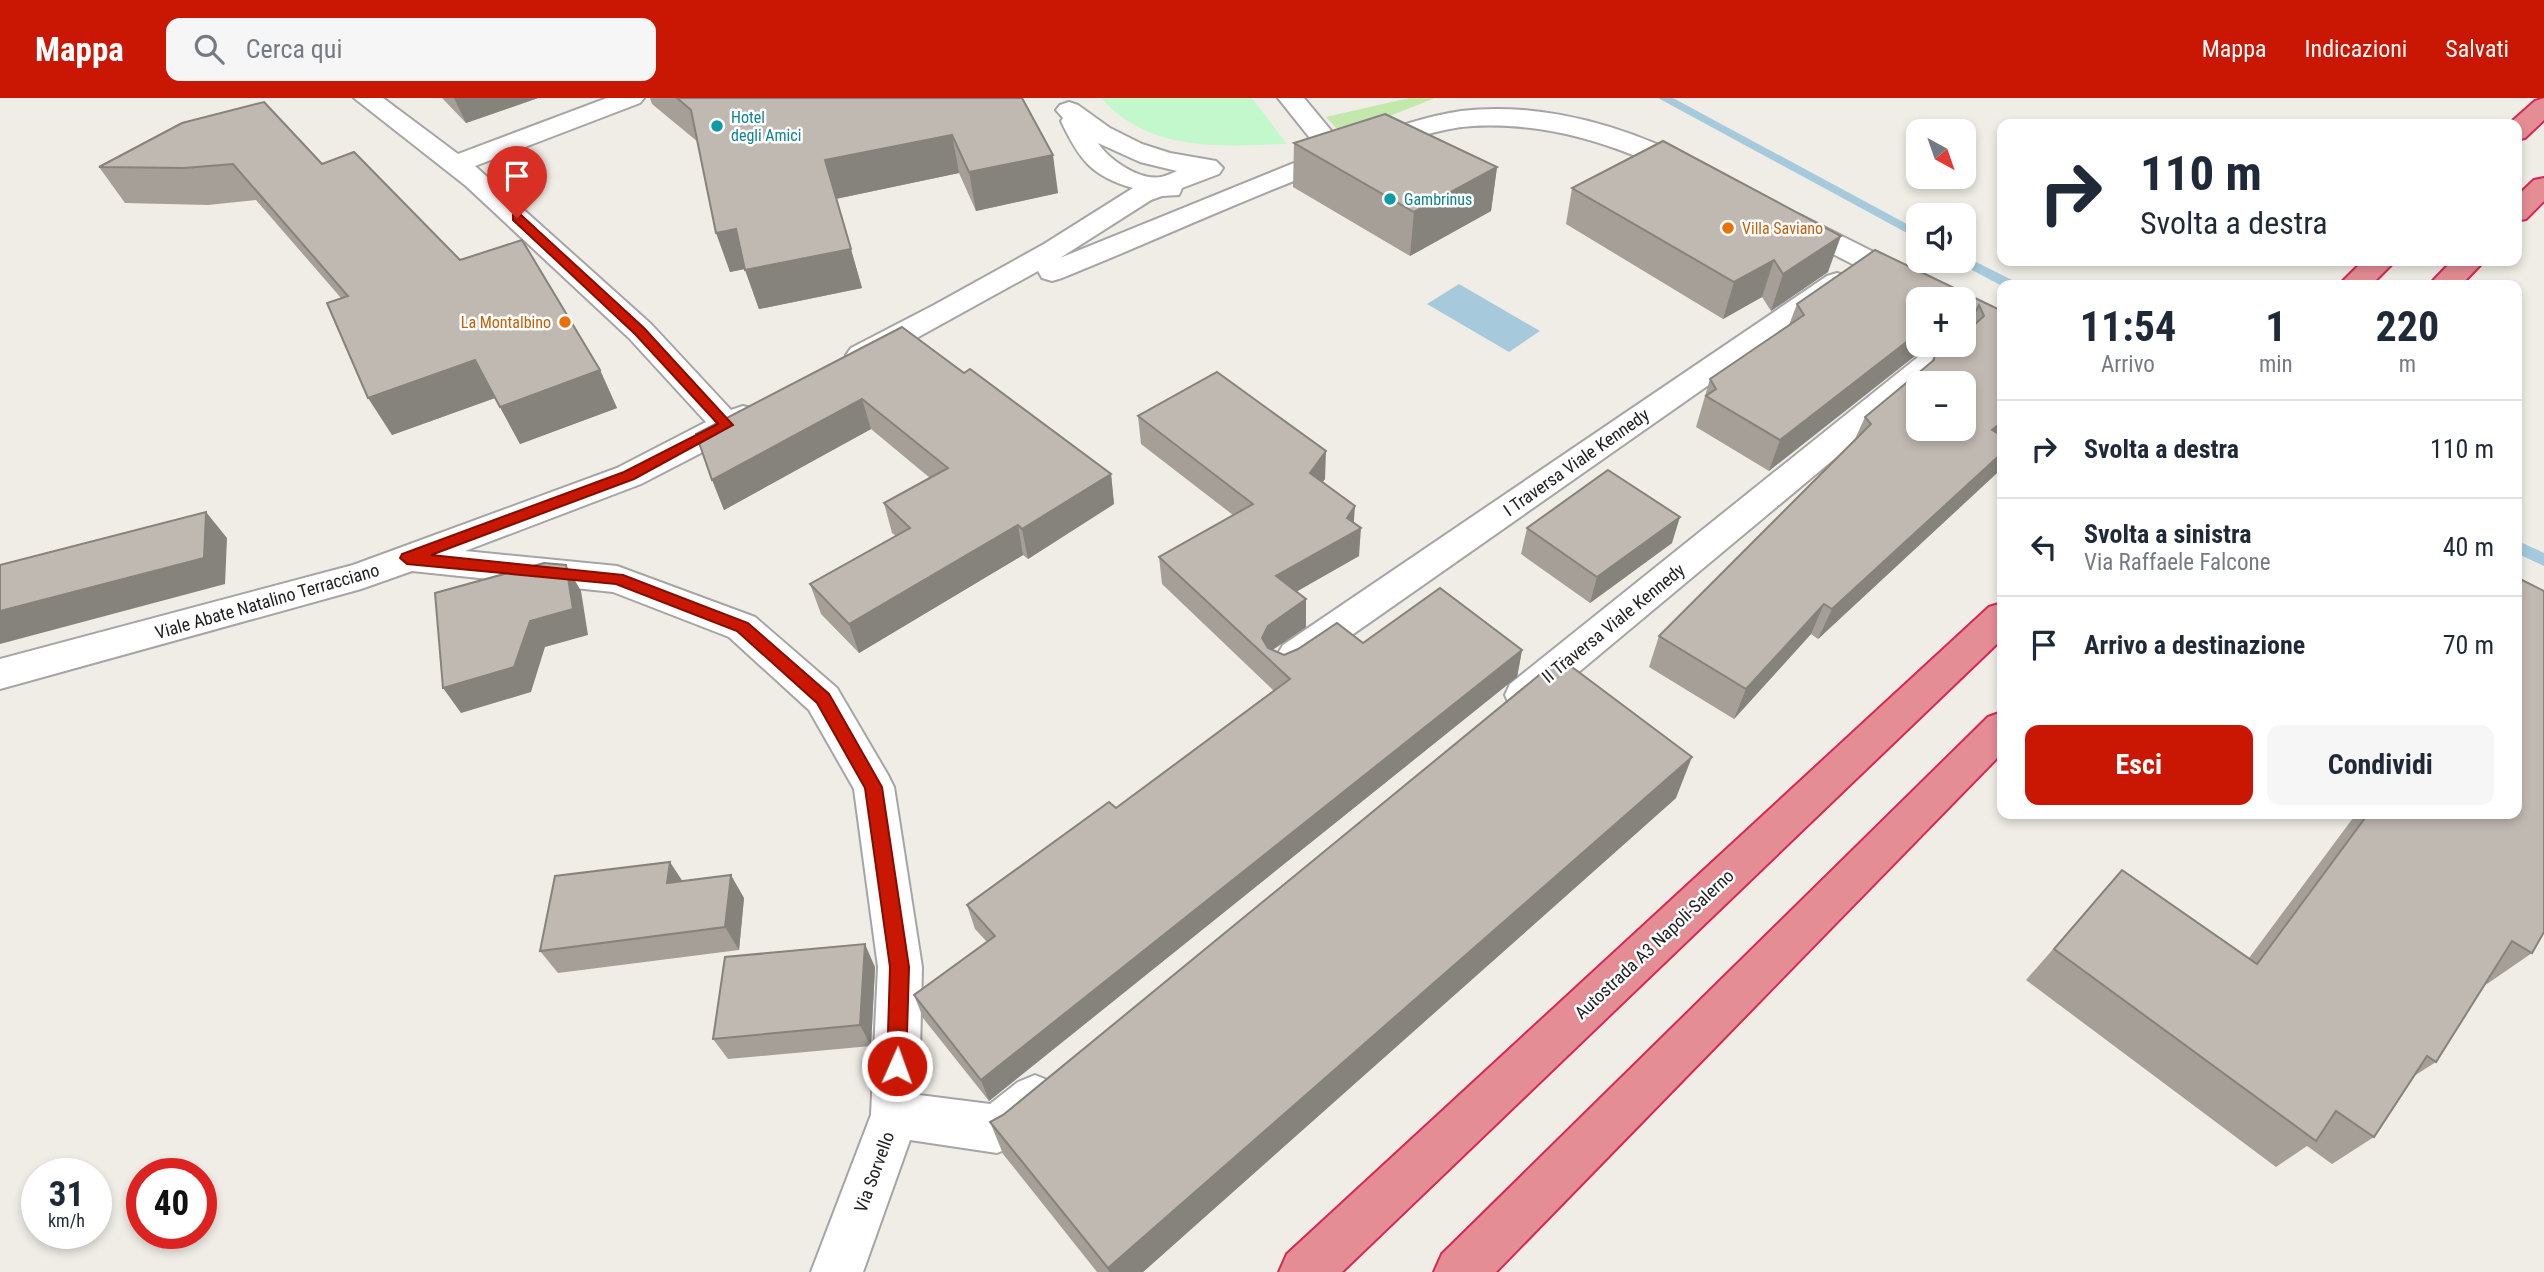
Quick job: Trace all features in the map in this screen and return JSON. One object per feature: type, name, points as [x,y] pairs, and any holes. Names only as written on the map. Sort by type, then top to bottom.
[{"type":"highway","points":[[2522,127],[2544,107]]},
{"type":"highway","points":[[2522,207],[2544,186]]},
{"type":"highway","points":[[2359,280],[2375,266]]},
{"type":"highway","points":[[2450,280],[2464,266]]},
{"type":"highway","name":"Autostrada A3 Napoli-Salerno","points":[[1306,1272],[1997,622]]},
{"type":"highway","points":[[1460,1272],[1997,733]]},
{"type":"street","points":[[367,98],[476,180],[640,331],[727,425]]},
{"type":"street","points":[[456,164],[631,98]]},
{"type":"street","points":[[1291,98],[1337,155]]},
{"type":"street","points":[[1497,119],[1516,98]]},
{"type":"street","points":[[1065,104],[1088,151],[1102,167],[1135,182],[1209,168],[1248,169],[1304,165]]},
{"type":"street","points":[[1065,104],[1096,133],[1131,150],[1164,175],[1173,191],[1241,191]]},
{"type":"street","points":[[945,312],[1089,258],[1304,165],[1406,133],[1469,118],[1539,119],[1597,130],[1646,148],[1720,185]]},
{"type":"street","points":[[1054,250],[1096,193],[1102,167]]},
{"type":"street","points":[[836,369],[945,312],[1054,250],[1142,194],[1164,175]]},
{"type":"street","points":[[1089,258],[1145,221],[1163,203],[1164,175]]},
{"type":"street","points":[[1769,211],[1920,287]]},
{"type":"street","name":"I Traversa Viale Kennedy","points":[[1283,664],[1868,261]]},
{"type":"street","name":"II Traversa Viale Kennedy","points":[[1500,716],[1928,357]]},
{"type":"street","name":"Viale Abate Natalino Terracciano","points":[[0,674],[361,576],[629,476],[775,400]]},
{"type":"street","name":"Via Sorvello","points":[[407,558],[617,579],[742,627],[823,699],[874,787],[900,967],[895,1115],[837,1272]]},
{"type":"street","points":[[895,1115],[997,1129],[1061,1076]]},
{"type":"green space","points":[[1101,98],[1252,98],[1287,144],[1212,145],[1164,137],[1141,129],[1120,116]]},
{"type":"green space","points":[[1409,98],[1435,98],[1352,131],[1336,128],[1326,117]]},
{"type":"water","points":[[1459,284],[1540,331],[1509,352],[1427,304]]},
{"type":"building","points":[[677,98],[1022,98],[1053,155],[969,172],[952,135],[825,160],[851,249],[745,270],[736,229],[716,233],[691,110]]},
{"type":"building","points":[[264,102],[322,164],[354,152],[460,260],[522,240],[600,370],[500,407],[475,360],[368,398],[327,303],[348,296],[233,164],[184,168],[99,167],[182,123]]},
{"type":"building","points":[[1385,114],[1497,167],[1414,212],[1294,143]]},
{"type":"building","points":[[1663,141],[1841,236],[1783,274],[1774,260],[1734,282],[1572,188]]},
{"type":"building","points":[[1875,250],[1906,265],[1906,273],[1923,273],[1952,287],[1906,287],[1906,342],[1780,440],[1706,396],[1716,389],[1710,379],[1804,315],[1797,304]]},
{"type":"building","points":[[1976,299],[1997,309],[1997,426],[1992,430],[1997,433],[1997,458],[1832,609],[1824,604],[1746,689],[1659,636],[1871,424],[1865,417],[1906,383],[1906,441],[1976,441],[1976,371],[1921,371],[1934,357],[1976,357],[1976,323],[1984,316],[1979,305],[1976,311]]},
{"type":"building","points":[[902,327],[964,373],[970,369],[1111,474],[1022,529],[1018,525],[849,624],[810,584],[910,528],[884,503],[948,468],[862,399],[712,480],[696,434]]},
{"type":"building","points":[[1217,372],[1326,451],[1310,473],[1355,506],[1347,518],[1361,528],[1276,576],[1306,599],[1268,626],[1262,638],[1268,648],[1284,655],[1337,623],[1363,643],[1440,588],[1522,650],[981,1080],[914,995],[995,936],[967,905],[1109,802],[1116,808],[1290,679],[1159,557],[1253,504],[1138,416]]},
{"type":"building","points":[[1608,470],[1680,517],[1597,577],[1527,528]]},
{"type":"building","points":[[206,512],[204,558],[0,611],[0,565]]},
{"type":"building","points":[[544,563],[566,565],[573,609],[530,621],[514,667],[443,688],[435,593]]},
{"type":"building","points":[[2522,580],[2544,591],[2544,932],[2532,953],[2512,941],[2436,1062],[2427,1056],[2374,1137],[2336,1111],[2316,1141],[2054,949],[2122,870],[2257,964],[2364,819],[2522,819]]},
{"type":"building","points":[[1560,658],[1692,757],[1108,1268],[990,1122],[1003,1115]]},
{"type":"building","points":[[670,862],[667,883],[731,875],[725,927],[540,951],[555,876]]},
{"type":"building","points":[[865,944],[860,1025],[713,1039],[725,957]]},
{"type":"waterway","points":[[1664,98],[1906,229]]},
{"type":"waterway","points":[[1976,266],[2002,280]]},
{"type":"waterway","points":[[2522,549],[2544,560]]},
{"type":"place","name":"Hotel degli Amici","points":[[717,126]]},
{"type":"place","name":"Gambrinus","points":[[1390,199]]},
{"type":"place","name":"Villa Saviano","points":[[1728,228]]},
{"type":"place","name":"La Montalbino","points":[[565,322]]},
{"type":"route","points":[[517,218],[640,331],[727,425],[629,476],[407,558],[617,579],[742,627],[823,699],[874,787],[900,967],[897,1066]]}]
